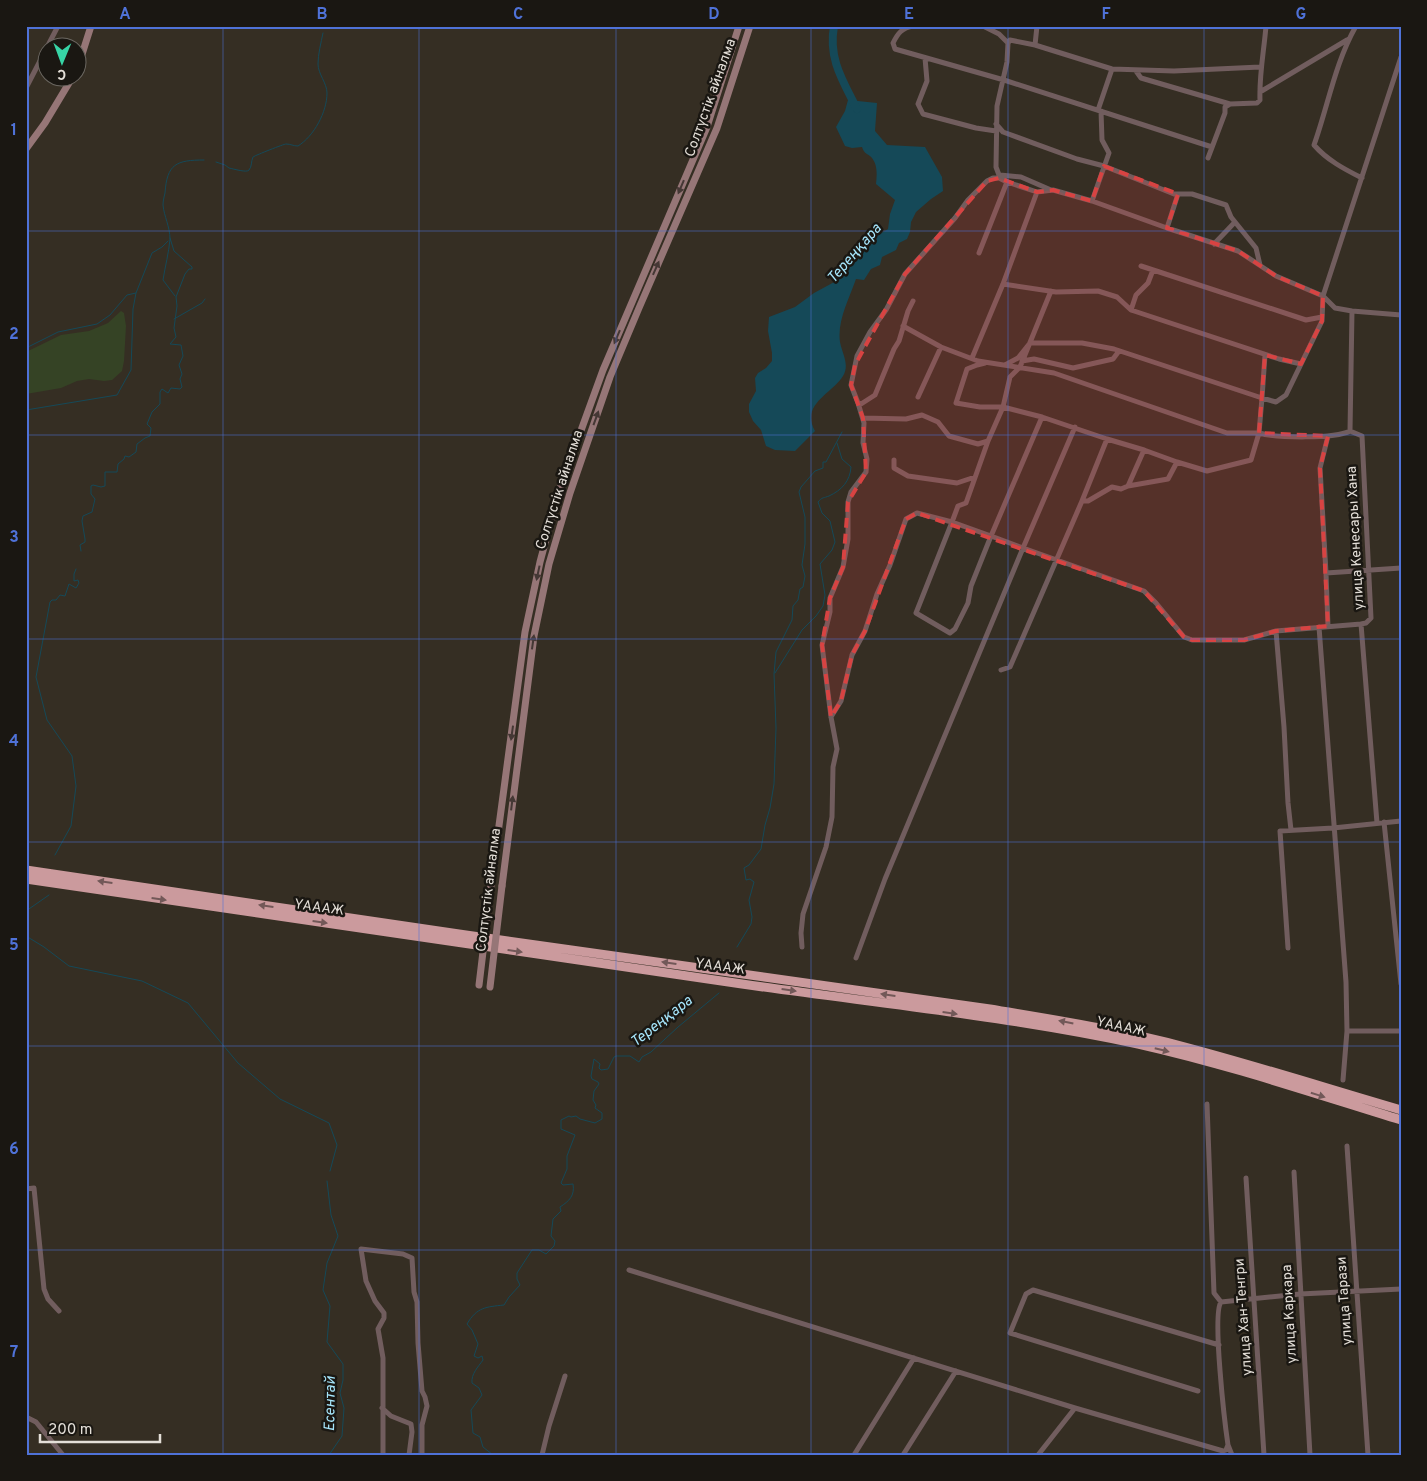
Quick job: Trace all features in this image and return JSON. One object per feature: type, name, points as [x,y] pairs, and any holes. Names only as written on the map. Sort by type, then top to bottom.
[{"type":"highway","name":"ҮАААЖ","points":[[26,870],[44,878]]},
{"type":"highway","name":"ҮАААЖ","points":[[26,880],[44,878],[60,880],[716,975],[743,974],[990,1009],[1132,1034],[1185,1047],[1401,1110]]},
{"type":"highway","name":"ҮАААЖ","points":[[716,975],[741,984],[1028,1024],[1138,1044],[1238,1070],[1401,1120]]},
{"type":"street","points":[[26,88],[58,26]]},
{"type":"street","points":[[87,38],[91,26]]},
{"type":"street","name":"Солтүстік айналма","points":[[479,985],[525,632],[540,562],[559,490],[603,370],[707,127],[739,26]]},
{"type":"street","name":"Солтүстік айналма","points":[[490,987],[534,636],[550,564],[570,493],[610,377],[717,128],[750,26]]},
{"type":"street","points":[[913,26],[900,31],[893,43],[895,49],[1004,80],[1212,147]]},
{"type":"street","points":[[984,26],[999,34],[1008,43],[1007,62],[997,106],[996,124],[996,167],[999,174],[1007,182]]},
{"type":"street","points":[[1034,45],[1037,26]]},
{"type":"street","points":[[1136,70],[1141,78],[1230,104],[1257,103],[1260,100],[1260,68],[1264,53],[1266,26]]},
{"type":"street","points":[[1356,26],[1341,56],[1326,111],[1314,145],[1344,170],[1362,178]]},
{"type":"street","points":[[1008,43],[1010,40],[1014,40],[1112,69],[1174,71],[1260,68]]},
{"type":"street","points":[[1260,92],[1348,40]]},
{"type":"street","points":[[925,58],[927,81],[918,104],[923,114],[976,128],[996,131]]},
{"type":"street","points":[[1030,343],[1082,343],[1119,351],[1276,402],[1286,396],[1322,321],[1323,296],[1401,58]]},
{"type":"street","points":[[1092,201],[1109,153],[1102,140],[1100,110],[1112,69]]},
{"type":"street","points":[[26,149],[29,138],[65,88]]},
{"type":"street","points":[[1208,158],[1225,113],[1225,107],[1230,104]]},
{"type":"street","points":[[996,124],[1003,132],[1076,159],[1104,166],[1174,194],[1192,194],[1226,205],[1231,217],[1256,248],[1260,265]]},
{"type":"street","points":[[999,174],[1021,177],[1054,190],[1092,201],[1238,251],[1276,276],[1323,296],[1335,308],[1401,314]]},
{"type":"street","points":[[802,948],[801,933],[804,914],[813,880],[826,847],[832,817],[833,766],[838,749],[831,717],[822,645],[830,612],[830,598],[843,567],[848,539],[848,502],[851,492],[866,472],[867,459],[862,443],[863,418],[851,385],[858,356],[870,332],[886,310],[905,274],[955,218],[968,200],[987,181],[998,178],[1037,192],[1054,190]]},
{"type":"street","points":[[979,253],[1007,182]]},
{"type":"street","points":[[972,358],[1003,284],[1037,192]]},
{"type":"street","points":[[1167,228],[1178,194]]},
{"type":"street","points":[[1214,244],[1235,222]]},
{"type":"street","points":[[1141,266],[1306,320],[1322,317]]},
{"type":"street","points":[[1131,310],[1136,295],[1148,283],[1153,270]]},
{"type":"street","points":[[1003,284],[1051,291],[1098,291],[1117,297],[1131,310],[1301,364]]},
{"type":"street","points":[[1042,417],[971,586],[968,603],[955,629],[950,633],[916,613],[958,506],[966,502],[988,441],[1003,407],[1010,377],[1021,364],[1051,291]]},
{"type":"street","points":[[858,403],[861,404],[875,395],[899,341],[913,301]]},
{"type":"street","points":[[1021,364],[1054,373],[1227,433],[1259,433],[1270,436],[1328,436],[1350,431],[1352,311]]},
{"type":"street","points":[[903,326],[941,347],[972,358],[1004,365],[1021,364],[1034,359],[1073,368],[1113,359],[1119,351]]},
{"type":"street","points":[[1004,365],[1018,358],[1030,343]]},
{"type":"street","points":[[918,397],[941,347]]},
{"type":"street","points":[[990,363],[967,369],[956,403],[980,408],[1003,407],[1042,417],[1207,471],[1251,460],[1259,433],[1265,354]]},
{"type":"street","points":[[863,418],[906,419],[922,415],[938,422],[950,436],[978,444],[988,441]]},
{"type":"street","points":[[856,958],[885,879],[1075,427]]},
{"type":"street","name":"улица Кенесары Хана","points":[[1350,431],[1362,436],[1371,618],[1366,623],[1361,624],[1377,823]]},
{"type":"street","points":[[1328,436],[1320,468],[1328,626]]},
{"type":"street","points":[[1001,670],[1010,667],[1108,439]]},
{"type":"street","points":[[1128,486],[1144,450]]},
{"type":"street","points":[[894,460],[894,468],[908,476],[957,483],[975,477]]},
{"type":"street","points":[[1082,501],[1088,501],[1112,488],[1168,479],[1177,462]]},
{"type":"street","points":[[831,717],[840,701],[852,655],[865,632],[877,594],[890,565],[906,519],[917,513],[952,522],[1144,591],[1184,637],[1192,640],[1244,640],[1276,631],[1361,624]]},
{"type":"street","points":[[1326,574],[1401,568]]},
{"type":"street","points":[[1319,627],[1346,982],[1347,1031],[1343,1080]]},
{"type":"street","points":[[1276,631],[1291,830]]},
{"type":"street","points":[[1288,948],[1280,831],[1401,821]]},
{"type":"street","points":[[1384,822],[1401,984]]},
{"type":"street","points":[[493,874],[503,875]]},
{"type":"street","points":[[1347,1031],[1401,1031]]},
{"type":"street","points":[[1207,1104],[1214,1293],[1221,1302]]},
{"type":"street","name":"улица Тарази","points":[[1347,1146],[1368,1455]]},
{"type":"street","name":"улица Каркара","points":[[1294,1172],[1310,1455]]},
{"type":"street","name":"улица Хан-Тенгри","points":[[1246,1178],[1264,1455]]},
{"type":"street","points":[[26,1189],[34,1188],[44,1289],[48,1299],[58,1311]]},
{"type":"street","points":[[383,1455],[383,1358],[378,1329],[384,1318],[384,1313],[375,1301],[366,1281],[361,1249],[409,1255],[412,1258],[414,1292],[417,1302],[422,1391],[426,1406],[422,1425],[422,1455]]},
{"type":"street","points":[[629,1270],[1219,1451],[1226,1450],[1228,1445]]},
{"type":"street","points":[[1221,1302],[1300,1294],[1401,1288]]},
{"type":"street","points":[[1198,1391],[1010,1333],[1026,1294],[1034,1290],[1220,1345]]},
{"type":"street","points":[[1221,1302],[1218,1307],[1220,1345],[1228,1445],[1232,1455]]},
{"type":"street","points":[[854,1455],[914,1358]]},
{"type":"street","points":[[903,1455],[956,1371]]},
{"type":"street","points":[[542,1455],[565,1376]]},
{"type":"street","points":[[382,1408],[391,1416],[410,1424],[412,1432],[409,1455]]},
{"type":"street","points":[[1038,1455],[1075,1408]]},
{"type":"street","points":[[26,1417],[36,1422],[63,1455]]},
{"type":"highlighted area","points":[[1104,166],[1178,194],[1167,228],[1238,251],[1276,276],[1323,296],[1322,321],[1301,364],[1265,355],[1259,433],[1328,436],[1320,468],[1328,626],[1276,631],[1244,640],[1192,640],[1184,637],[1144,591],[917,513],[906,519],[865,631],[852,655],[841,701],[831,717],[822,645],[830,598],[843,567],[848,502],[866,472],[863,418],[851,385],[855,365],[905,274],[987,181],[999,178],[1037,192],[1053,190],[1092,201]]},
{"type":"green space","points":[[121,311],[124,313],[126,326],[124,361],[122,371],[112,380],[89,379],[77,381],[61,388],[26,394],[26,352],[61,335],[89,331],[108,323]]},
{"type":"water","points":[[848,100],[877,103],[875,131],[887,145],[925,147],[942,177],[943,191],[916,212],[911,222],[907,239],[899,243],[896,250],[882,257],[880,265],[871,269],[864,280],[856,279],[840,326],[840,342],[846,363],[845,372],[838,382],[814,406],[811,422],[815,431],[795,451],[775,450],[766,446],[761,430],[753,421],[749,412],[749,404],[756,391],[755,378],[772,361],[768,331],[769,317],[795,307],[814,293],[838,280],[848,265],[849,259],[855,257],[862,245],[888,229],[890,214],[895,200],[876,184],[877,177],[873,159],[864,152],[862,147],[852,148],[845,146],[836,127],[845,111]]},
{"type":"waterway","name":"Тереңқара","points":[[834,26],[833,49],[835,59],[842,79],[857,109]]},
{"type":"waterway","points":[[216,162],[229,168],[248,171],[253,157],[286,144],[298,146],[314,130],[325,108],[327,93],[318,64],[323,33]]},
{"type":"waterway","points":[[175,296],[163,280],[170,239],[163,205],[166,183],[171,170],[175,166],[186,161],[204,160]]},
{"type":"waterway","points":[[81,551],[80,545],[85,542],[83,516],[92,512],[95,499],[91,494],[91,486],[105,486],[105,472],[117,472],[118,464],[125,456],[129,457],[136,452],[137,444],[150,436],[151,428],[147,424],[152,412],[160,404],[160,392],[162,389],[168,393],[171,388],[180,389],[182,387],[180,379],[182,374],[179,365],[183,356],[181,345],[170,344],[176,337],[174,328],[177,306],[176,297],[185,274],[192,267],[174,251],[170,238]]},
{"type":"waterway","points":[[26,348],[58,332],[97,324],[110,315],[127,295],[136,293],[152,253],[168,241]]},
{"type":"waterway","points":[[26,410],[117,395],[131,370],[133,309],[136,293]]},
{"type":"waterway","points":[[174,319],[202,303],[205,299]]},
{"type":"waterway","name":"Тереңқара","points":[[737,947],[751,924],[752,917],[749,900],[754,882],[750,879],[746,880],[744,868],[749,865],[761,849],[774,784],[776,728],[774,674],[776,652],[792,620],[793,606],[798,600],[805,576],[802,565],[805,544],[805,517],[799,492],[815,471],[823,468],[823,462],[826,462],[842,432]]},
{"type":"waterway","points":[[775,673],[802,630],[823,606],[825,595],[820,564],[832,550],[835,542],[830,521],[822,513],[818,502],[841,488],[849,477],[851,467],[842,459],[837,443]]},
{"type":"waterway","points":[[55,855],[71,826],[76,786],[72,756],[47,720],[36,677],[50,602],[56,600],[60,595],[65,596],[69,584],[76,588],[79,583],[78,580],[74,581],[76,569]]},
{"type":"waterway","points":[[26,911],[49,895]]},
{"type":"waterway","points":[[26,936],[69,966],[142,981],[188,1003],[238,1063],[280,1099],[329,1123],[337,1145],[330,1171]]},
{"type":"waterway","name":"Тереңқара","points":[[493,1455],[483,1447],[480,1437],[473,1433],[471,1410],[482,1395],[479,1388],[472,1383],[472,1380],[475,1371],[483,1360],[482,1356],[478,1358],[474,1356],[478,1344],[467,1324],[478,1311],[492,1306],[504,1305],[520,1285],[517,1273],[532,1250],[539,1250],[546,1254],[554,1246],[555,1241],[551,1236],[553,1219],[561,1211],[560,1207],[571,1198],[573,1192],[573,1184],[563,1185],[561,1183],[567,1169],[567,1156],[575,1135],[561,1129],[561,1120],[569,1116],[576,1116],[595,1123],[602,1119],[602,1113],[595,1108],[596,1105],[593,1100],[594,1091],[599,1084],[591,1076],[594,1059],[600,1064],[599,1068],[601,1070],[608,1069],[616,1056],[630,1056],[639,1062],[642,1057],[651,1052],[719,993]]},
{"type":"waterway","name":"Есентай","points":[[327,1181],[331,1215],[338,1236],[327,1263],[323,1290],[330,1306],[327,1342],[343,1364],[343,1380],[340,1393],[344,1408],[342,1436],[329,1455]]}]
